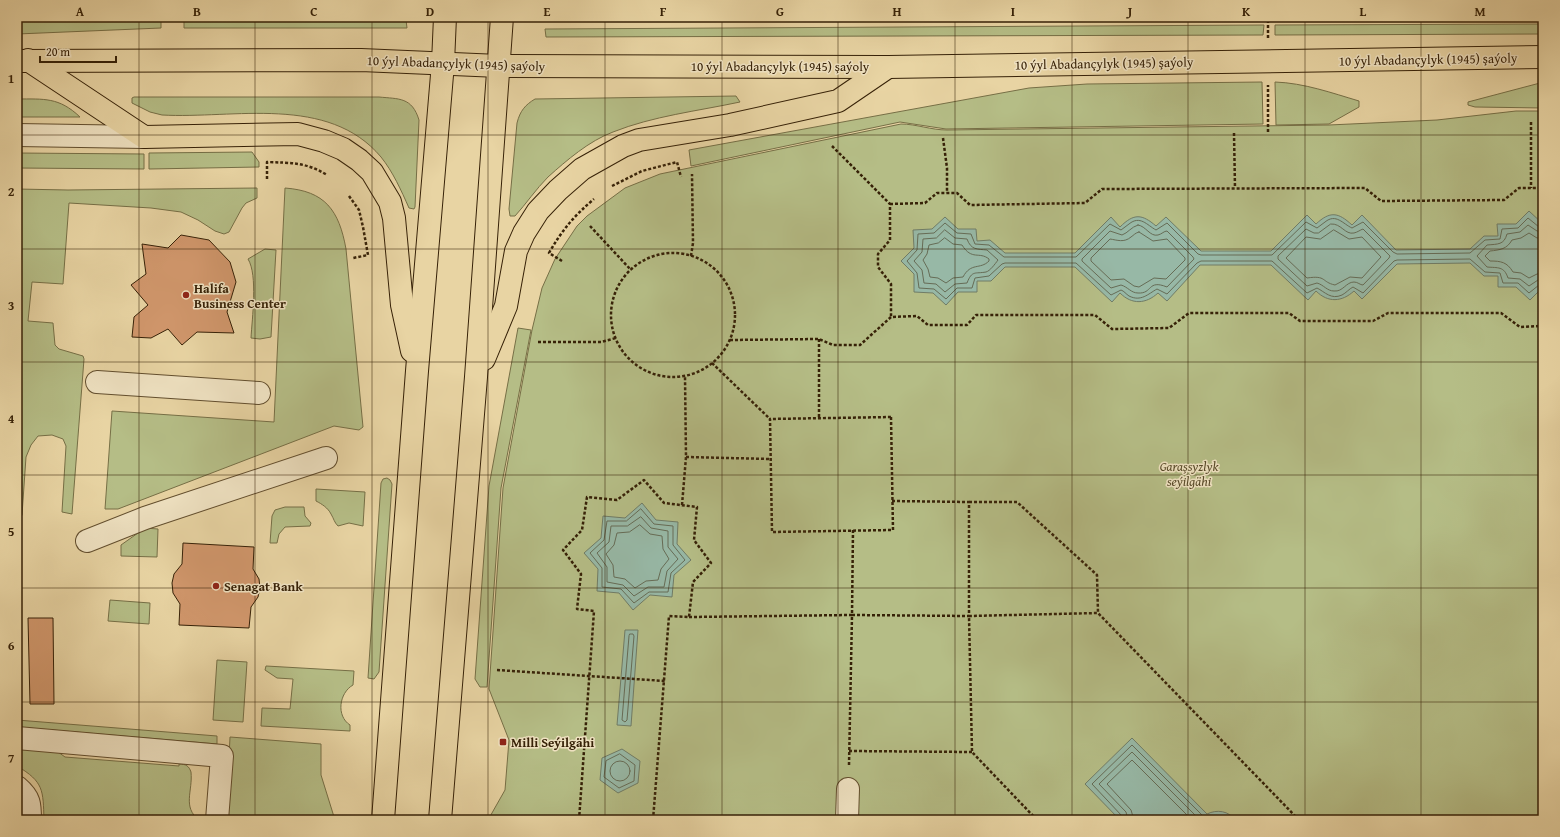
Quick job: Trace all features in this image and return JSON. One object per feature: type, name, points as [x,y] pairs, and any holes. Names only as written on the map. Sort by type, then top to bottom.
[{"type":"main road","points":[[383,820],[417,371],[443,63],[445,17]]},
{"type":"main road","points":[[440,820],[476,377],[502,17]]},
{"type":"main road","name":"10 ýyl Abadançylyk (1945) şaýoly","points":[[23,61],[361,60],[499,66],[888,66],[1543,58]]},
{"type":"main road","points":[[23,61],[144,137],[298,134],[324,141],[343,149],[359,160],[372,172],[391,207],[394,218],[402,305],[417,371]]},
{"type":"main road","points":[[476,377],[506,306],[516,251],[524,233],[538,211],[558,190],[582,169],[623,146],[639,140],[730,125],[838,101],[888,66]]},
{"type":"street","points":[[17,135],[144,137]]},
{"type":"street","points":[[97,382],[259,393]]},
{"type":"street","points":[[87,541],[145,518],[326,458]]},
{"type":"street","points":[[17,738],[222,756],[217,820]]},
{"type":"street","points":[[17,787],[26,795],[30,804],[30,820]]},
{"type":"street","points":[[847,820],[848,789]]},
{"type":"path","points":[[1530,122],[1531,188]]},
{"type":"path","points":[[1234,133],[1235,188]]},
{"type":"path","points":[[943,138],[947,168],[947,193]]},
{"type":"path","points":[[832,146],[890,204],[890,240],[878,254],[878,267],[891,284],[891,317]]},
{"type":"path","points":[[267,178],[267,162],[298,164],[315,168],[327,175]]},
{"type":"path","points":[[612,186],[642,171],[676,162],[681,177]]},
{"type":"path","points":[[691,256],[693,243],[692,174]]},
{"type":"path","points":[[890,204],[925,203],[937,194],[947,193],[957,193],[970,205],[1085,203],[1102,189],[1235,188],[1365,188],[1381,201],[1504,200],[1519,188],[1543,188]]},
{"type":"path","points":[[349,196],[359,210],[364,227],[368,255],[353,258]]},
{"type":"path","points":[[562,261],[549,253],[569,222],[594,199]]},
{"type":"path","points":[[590,226],[631,270]]},
{"type":"path","points":[[676,253],[691,256],[705,261],[717,270],[726,282],[732,296],[735,310],[734,326],[730,340],[712,363],[699,371],[685,376],[670,377],[655,374],[642,368],[630,359],[620,347],[611,319],[612,304],[616,290],[624,277],[631,270],[647,259],[662,254],[676,253]]},
{"type":"path","points":[[730,340],[819,339],[833,346],[860,345],[891,317],[917,316],[928,325],[967,325],[976,315],[1095,315],[1112,329],[1169,328],[1189,314],[1289,313],[1300,321],[1373,321],[1388,313],[1501,313],[1520,327],[1540,326],[1543,324]]},
{"type":"path","points":[[538,342],[601,342],[616,338]]},
{"type":"path","points":[[819,339],[820,418]]},
{"type":"path","points":[[712,363],[770,418],[891,417],[892,530],[772,532],[770,418]]},
{"type":"path","points":[[682,505],[686,457],[685,376]]},
{"type":"path","points":[[686,457],[771,459]]},
{"type":"path","points":[[579,820],[594,611],[577,609],[581,574],[563,550],[582,530],[587,498],[617,500],[644,480],[664,503],[697,506],[694,540],[711,563],[693,582],[689,617]]},
{"type":"path","points":[[892,501],[1017,502],[1097,575],[1098,613],[1299,820]]},
{"type":"path","points":[[969,502],[972,752],[1037,820]]},
{"type":"path","points":[[848,789],[853,530]]},
{"type":"path","points":[[653,820],[669,616],[970,616],[1098,613]]},
{"type":"path","points":[[497,670],[655,682],[665,681]]},
{"type":"path","points":[[849,751],[972,752]]},
{"type":"green space","points":[[17,20],[161,20],[161,28],[17,34]]},
{"type":"green space","points":[[184,20],[406,20],[407,28],[184,28]]},
{"type":"green space","points":[[1543,24],[1543,34],[1275,35],[1275,25]]},
{"type":"green space","points":[[1264,25],[1263,35],[546,37],[545,29]]},
{"type":"green space","points":[[1262,82],[1263,124],[946,129],[900,122],[691,166],[689,150],[1029,88],[1087,84]]},
{"type":"green space","points":[[1275,82],[1307,86],[1339,95],[1359,101],[1359,107],[1329,124],[1276,125]]},
{"type":"green space","points":[[1543,83],[1543,108],[1475,107],[1468,105],[1468,102]]},
{"type":"green space","points":[[736,96],[740,102],[676,114],[628,126],[595,140],[548,177],[515,216],[510,216],[509,209],[517,123],[523,109],[535,99]]},
{"type":"green space","points":[[379,97],[399,99],[409,103],[413,107],[419,120],[415,207],[414,209],[409,208],[393,175],[381,157],[359,137],[335,124],[307,117],[279,114],[249,113],[162,115],[150,112],[132,103],[132,98]]},
{"type":"green space","points":[[17,99],[51,100],[72,110],[80,117],[17,117]]},
{"type":"green space","name":"Garaşsyzlyk seýilgähi","points":[[1516,111],[1543,111],[1543,820],[488,820],[505,790],[509,740],[489,689],[503,488],[532,330],[542,288],[555,259],[577,226],[587,216],[625,188],[660,174],[901,124],[947,130],[1329,125],[1437,120]]},
{"type":"green space","points":[[252,152],[259,162],[259,167],[149,169],[149,153]]},
{"type":"green space","points":[[17,153],[144,154],[144,169],[17,168]]},
{"type":"green space","points":[[257,188],[257,198],[246,203],[229,232],[224,234],[215,231],[198,220],[181,212],[151,208],[69,203],[63,284],[32,282],[28,321],[53,323],[55,345],[59,349],[83,356],[84,359],[72,514],[62,512],[66,446],[63,439],[52,435],[38,436],[31,445],[26,457],[22,515],[17,523],[17,189],[68,190]]},
{"type":"green space","points":[[285,188],[310,193],[320,198],[334,213],[343,235],[346,249],[363,427],[359,430],[334,426],[118,509],[105,509],[112,411],[274,422]]},
{"type":"green space","points":[[265,249],[276,250],[271,337],[260,339],[251,338],[254,286],[251,266],[248,259]]},
{"type":"green space","points":[[518,328],[531,330],[501,488],[487,687],[480,687],[475,679],[489,486]]},
{"type":"green space","points":[[387,478],[392,484],[379,672],[374,679],[368,678],[381,483],[383,479]]},
{"type":"green space","points":[[316,489],[365,492],[363,526],[349,523],[338,526],[328,510],[316,501]]},
{"type":"green space","points":[[285,507],[304,507],[305,516],[311,523],[310,526],[285,527],[279,534],[277,543],[270,543],[272,516],[275,510]]},
{"type":"green space","points":[[145,528],[158,529],[157,557],[121,556],[121,545]]},
{"type":"green space","points":[[110,600],[150,603],[149,624],[108,621]]},
{"type":"green space","points":[[217,660],[247,662],[243,722],[213,720]]},
{"type":"green space","points":[[266,666],[354,671],[353,685],[345,693],[341,705],[343,716],[350,725],[350,731],[261,726],[262,708],[290,709],[293,679],[277,678],[265,670]]},
{"type":"green space","points":[[17,720],[217,736],[217,744],[17,727]]},
{"type":"green space","points":[[230,737],[321,744],[321,775],[335,820],[226,820]]},
{"type":"green space","points":[[17,746],[54,749],[65,757],[179,766],[179,764],[185,765],[191,772],[189,798],[191,810],[199,820],[44,820],[43,801],[40,788],[32,777],[17,766]]},
{"type":"water","points":[[1529,211],[1543,224],[1543,287],[1530,300],[1516,287],[1498,287],[1498,276],[1484,276],[1470,263],[1397,264],[1362,299],[1354,291],[1345,297],[1335,300],[1325,298],[1316,291],[1308,300],[1271,265],[1200,265],[1167,301],[1158,293],[1149,299],[1139,302],[1129,300],[1120,293],[1112,302],[1075,267],[1005,267],[991,281],[977,281],[977,292],[958,292],[946,305],[933,293],[914,292],[914,274],[901,261],[914,248],[913,230],[932,229],[945,217],[958,229],[976,229],[977,241],[990,240],[1005,253],[1075,253],[1111,217],[1120,227],[1134,217],[1142,217],[1156,226],[1166,217],[1201,251],[1271,251],[1307,215],[1316,224],[1330,215],[1334,215],[1342,218],[1352,225],[1362,215],[1396,250],[1470,249],[1484,236],[1498,236],[1497,224],[1516,224]]},
{"type":"water","points":[[642,503],[656,520],[678,522],[677,544],[691,560],[674,575],[672,597],[650,595],[633,610],[619,593],[597,591],[598,569],[584,553],[601,538],[603,516],[625,518]]},
{"type":"water","points":[[625,630],[638,630],[631,726],[617,725]]},
{"type":"water","points":[[1132,738],[1207,814],[1219,811],[1230,815],[1235,820],[1120,820],[1085,784]]},
{"type":"water","points":[[622,749],[640,761],[638,783],[618,793],[600,780],[602,758]]},
{"type":"building","name":"Halifa Business Center","points":[[181,235],[209,240],[230,262],[236,282],[227,312],[234,333],[197,332],[182,345],[168,329],[151,338],[132,337],[134,317],[148,305],[131,285],[146,274],[142,244],[168,248]]},
{"type":"building","name":"Senagat Bank","points":[[183,543],[254,547],[253,569],[259,579],[260,588],[258,597],[251,607],[249,628],[179,625],[180,604],[173,593],[172,583],[174,574],[182,564]]},
{"type":"building","points":[[28,618],[53,618],[54,704],[30,704]]},
{"type":"place","name":"Halifa Business Center","points":[[186,295]]},
{"type":"place","name":"Senagat Bank","points":[[216,586]]},
{"type":"place","name":"Milli Seýilgähi","points":[[503,742]]}]
